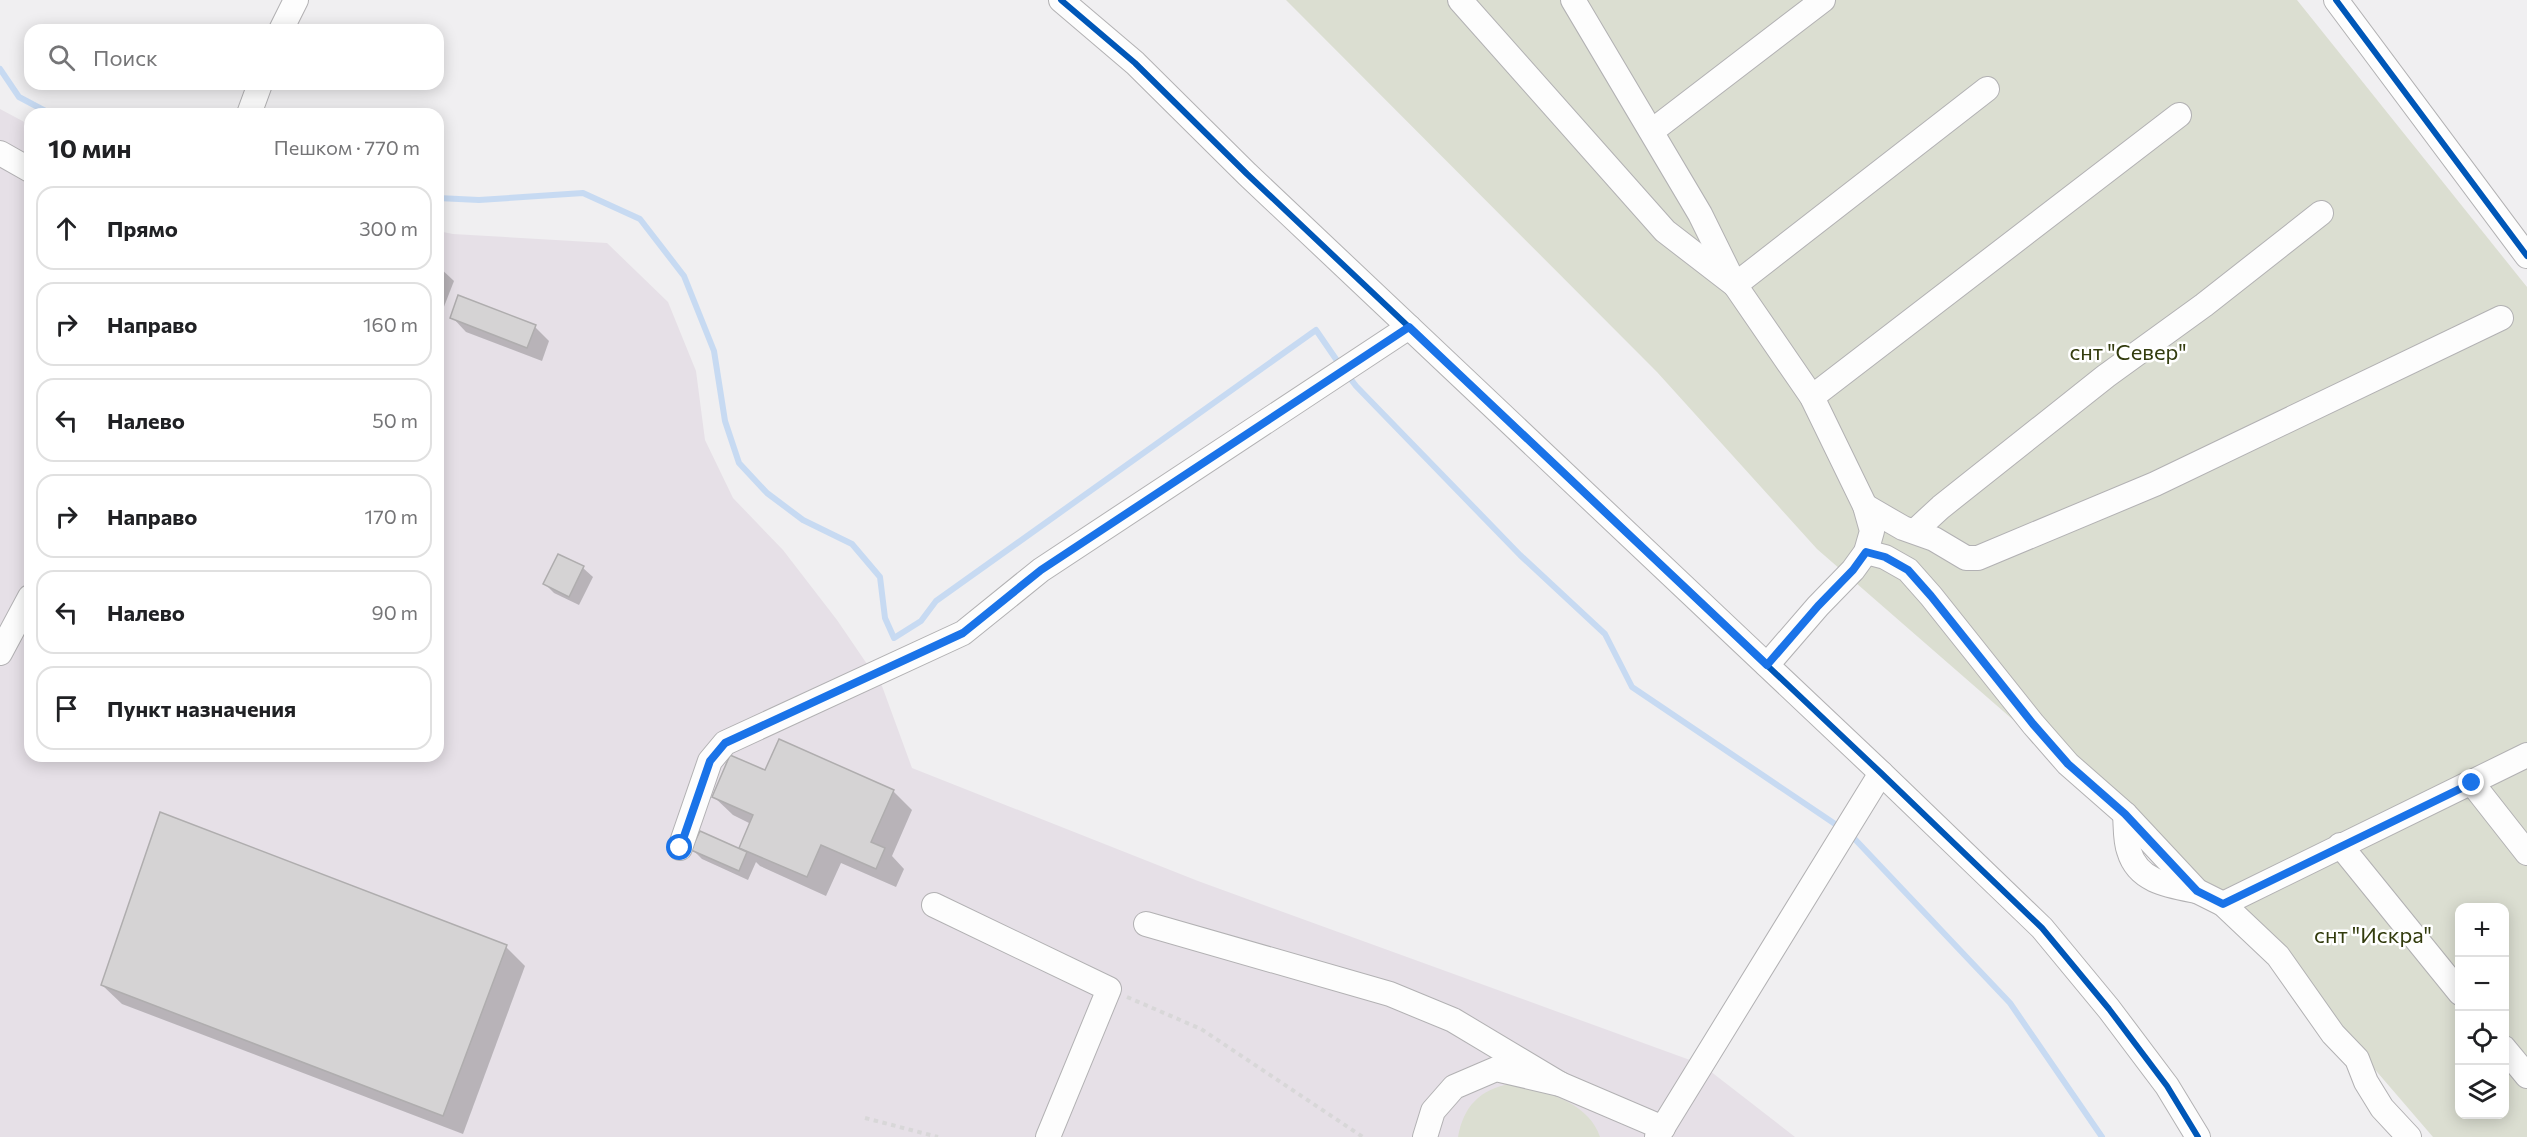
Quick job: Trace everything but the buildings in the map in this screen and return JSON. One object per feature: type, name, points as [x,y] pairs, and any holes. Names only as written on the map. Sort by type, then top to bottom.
[{"type":"street","points":[[284,24],[296,0]]},
{"type":"street","points":[[1061,0],[1135,63],[1409,327],[1881,772],[2042,928],[2167,1086],[2198,1137]]},
{"type":"street","points":[[1460,0],[1665,231],[1735,285]]},
{"type":"street","points":[[1573,0],[1700,214],[1735,285],[1812,397],[1865,506],[1872,531],[1866,552],[1853,570],[1767,665]]},
{"type":"street","points":[[1652,131],[1822,0]]},
{"type":"street","points":[[2336,0],[2527,256]]},
{"type":"street","points":[[1735,285],[1987,89]]},
{"type":"street","points":[[251,108],[258,90]]},
{"type":"street","points":[[1812,397],[2179,115]]},
{"type":"street","points":[[0,153],[24,167]]},
{"type":"street","points":[[1915,531],[1941,507],[2106,376],[2204,305],[2321,213]]},
{"type":"street","points":[[1865,506],[1903,528],[1915,531],[1966,558],[1978,558],[2155,484],[2501,318]]},
{"type":"street","points":[[680,848],[710,761],[725,743],[963,633],[1041,570],[1409,327]]},
{"type":"street","points":[[1866,552],[1885,557],[1908,570],[2068,764],[2125,814],[2197,891],[2223,904],[2278,956],[2333,1034],[2357,1059],[2366,1082],[2382,1108],[2409,1137]]},
{"type":"street","points":[[0,653],[24,608]]},
{"type":"street","points":[[2223,904],[2527,755]]},
{"type":"street","points":[[1146,924],[1390,994],[1453,1020],[1560,1084],[1660,1133],[1881,772]]},
{"type":"street","points":[[2472,783],[2527,853]]},
{"type":"street","points":[[2340,845],[2455,987]]},
{"type":"street","points":[[934,905],[1109,989],[1048,1137]]},
{"type":"street","points":[[2509,1053],[2527,1076]]},
{"type":"street","points":[[1425,1137],[1432,1111],[1454,1087],[1496,1069],[1560,1084]]},
{"type":"path","points":[[1109,989],[1201,1029],[1363,1137]]},
{"type":"path","points":[[865,1118],[938,1137]]},
{"type":"shaded area","points":[[0,109],[24,122],[24,762],[444,762],[444,232],[607,243],[668,302],[696,371],[705,440],[733,498],[783,550],[837,620],[882,686],[912,768],[1198,881],[1701,1064],[1795,1137],[0,1137]]},
{"type":"green space","name":"снт \"Север\"","points":[[1286,0],[2297,0],[2527,287],[2527,743],[2221,891],[2203,885],[1817,549],[1657,372]]},
{"type":"green space","name":"снт \"Искра\"","points":[[2527,764],[2527,1137],[2433,1137],[2236,908]]},
{"type":"green space","points":[[1510,1084],[1549,1094],[1575,1106],[1594,1125],[1600,1137],[1458,1137],[1464,1117],[1475,1101],[1490,1090]]},
{"type":"waterway","points":[[0,69],[19,97],[40,108]]},
{"type":"waterway","points":[[444,198],[479,200],[583,193],[640,219],[684,276],[714,351],[725,421],[739,463],[767,493],[803,520],[852,544],[880,577],[885,618],[894,638],[921,621],[936,601],[1316,330],[1340,365]]},
{"type":"waterway","points":[[1346,373],[1520,555],[1605,634],[1632,687],[1841,828]]},
{"type":"waterway","points":[[1850,834],[2010,1003],[2102,1137]]},
{"type":"cycle path","points":[[1061,0],[1135,63],[1247,174],[2042,928],[2109,1009],[2167,1086],[2198,1137]]},
{"type":"cycle path","points":[[2336,0],[2527,256]]},
{"type":"route","points":[[680,848],[710,761],[725,743],[963,633],[1041,570],[1409,327],[1767,665],[1853,570],[1866,552],[1885,557],[1908,570],[1987,669],[2068,764],[2125,814],[2197,891],[2223,904],[2340,845],[2472,783]]}]
